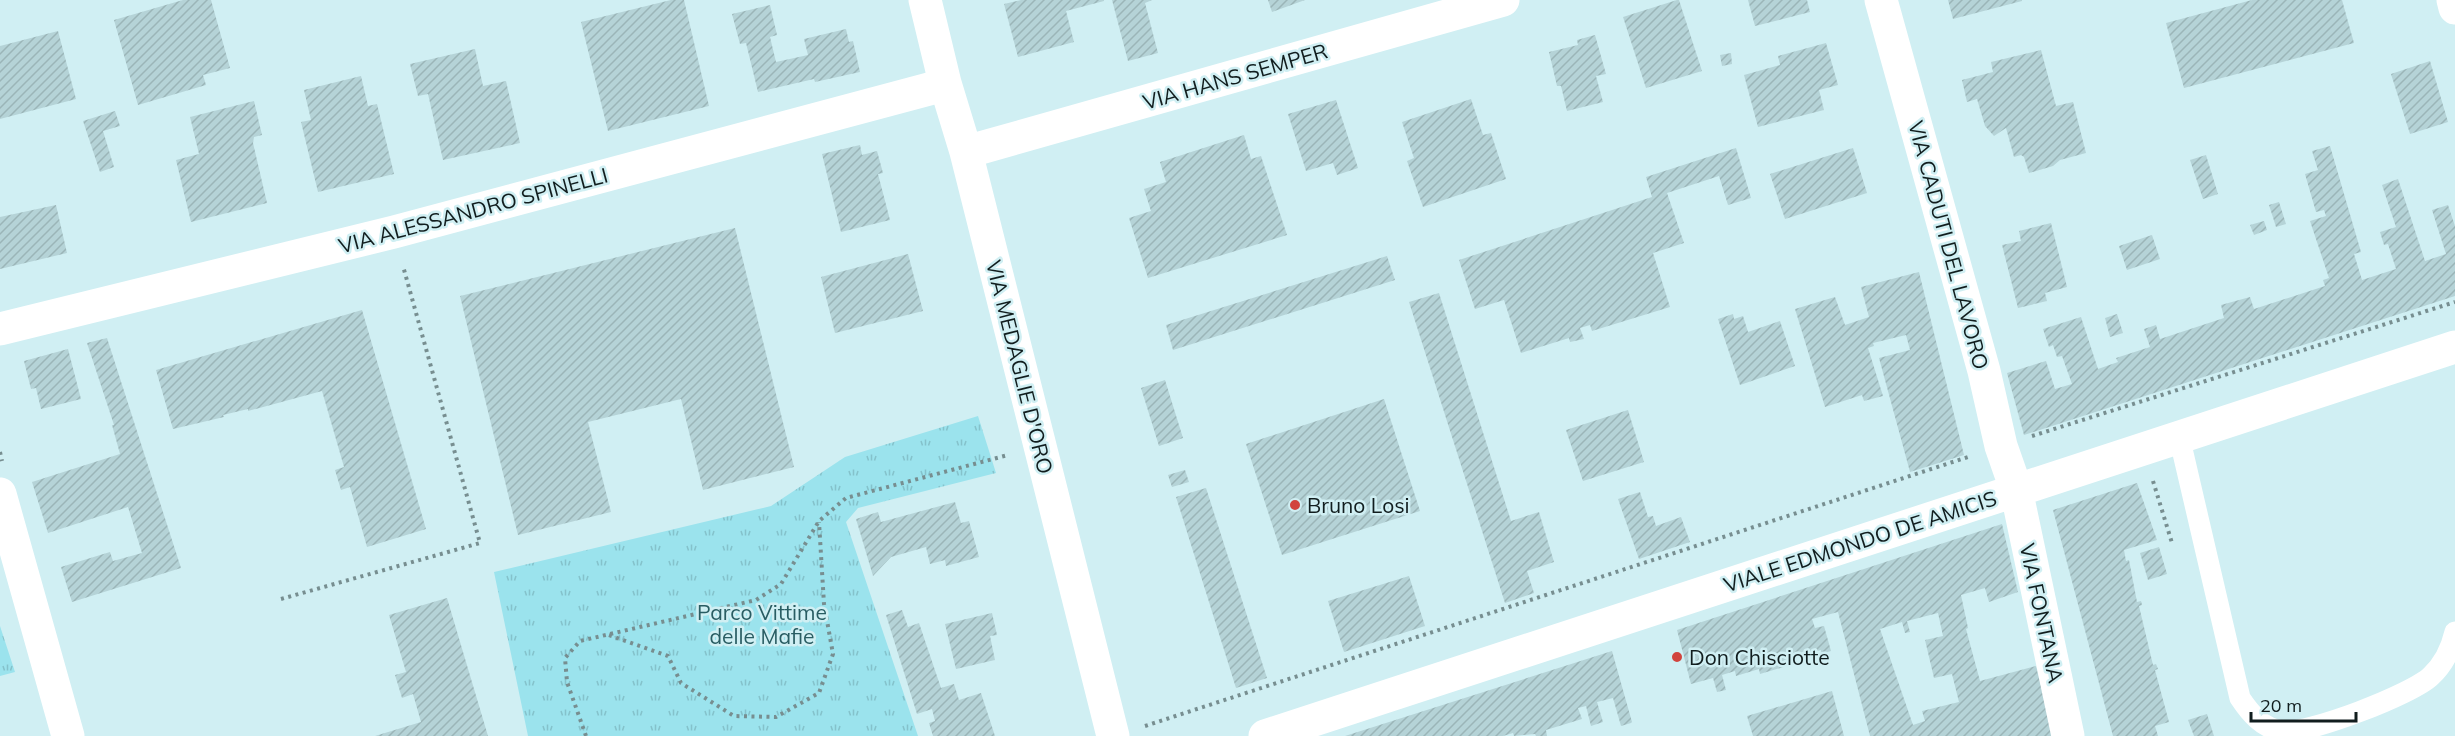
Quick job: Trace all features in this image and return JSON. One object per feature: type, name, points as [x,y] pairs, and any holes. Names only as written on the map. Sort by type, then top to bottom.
[{"type":"street","name":"VIA MEDAGLIE D'ORO","points":[[925,0],[945,83],[966,152],[1124,732]]},
{"type":"street","name":"VIA HANS SEMPER","points":[[966,152],[1503,0]]},
{"type":"street","name":"VIA CADUTI DEL LAVORO","points":[[1881,0],[1984,371],[2001,446],[2016,489]]},
{"type":"street","points":[[2453,0],[2455,8]]},
{"type":"street","name":"VIA ALESSANDRO SPINELLI","points":[[0,329],[394,232],[945,83]]},
{"type":"street","name":"VIALE EDMONDO DE AMICIS","points":[[1265,736],[2455,347]]},
{"type":"street","name":"VIA FONTANA","points":[[2016,489],[2068,736]]},
{"type":"street","points":[[0,494],[68,736]]},
{"type":"lane","points":[[2179,436],[2240,698],[2252,715],[2259,720],[2282,731],[2298,730],[2319,725],[2410,691],[2430,678],[2446,659],[2455,632]]},
{"type":"path","points":[[281,599],[480,543],[394,232]]},
{"type":"path","points":[[1124,732],[2001,446],[2455,302]]},
{"type":"path","points":[[586,736],[567,682],[565,658],[580,641],[756,600],[782,584],[819,521],[846,498],[1012,454]]},
{"type":"path","points":[[608,635],[668,656],[681,683],[734,716],[776,717],[819,693],[833,654],[824,604],[819,521]]},
{"type":"green space","name":"Parco Vittime delle Mafie","points":[[978,416],[996,473],[858,508],[846,522],[918,736],[528,736],[494,572],[771,506],[845,457]]},
{"type":"green space","points":[[0,626],[15,672],[0,676]]},
{"type":"building","points":[[183,0],[211,0],[230,68],[203,75],[206,85],[138,105],[114,20]]},
{"type":"building","points":[[671,0],[684,0],[709,106],[608,131],[581,22]]},
{"type":"building","points":[[1021,0],[1104,1],[1066,11],[1074,42],[1018,57],[1004,4]]},
{"type":"building","points":[[1112,0],[1152,0],[1145,3],[1158,53],[1128,61]]},
{"type":"building","points":[[1268,0],[1305,0],[1272,12]]},
{"type":"building","points":[[1679,0],[1702,71],[1646,88],[1623,17]]},
{"type":"building","points":[[1748,0],[1807,0],[1810,12],[1755,26]]},
{"type":"building","points":[[1948,0],[2022,0],[2022,1],[1953,19]]},
{"type":"building","points":[[2252,0],[2342,0],[2354,43],[2184,88],[2166,23]]},
{"type":"building","points":[[770,5],[777,35],[770,37],[776,62],[808,55],[804,39],[846,29],[849,42],[853,41],[860,72],[815,82],[814,79],[758,92],[746,43],[740,44],[732,14]]},
{"type":"building","points":[[58,31],[76,99],[0,119],[0,46]]},
{"type":"building","points":[[1595,35],[1606,74],[1596,76],[1603,102],[1567,111],[1561,86],[1557,86],[1549,52],[1578,45],[1577,40]]},
{"type":"building","points":[[1826,43],[1838,85],[1819,90],[1824,110],[1758,127],[1744,75],[1780,65],[1778,56]]},
{"type":"building","points":[[475,49],[483,86],[506,81],[520,143],[443,160],[428,94],[418,96],[410,64]]},
{"type":"building","points":[[2041,50],[2056,106],[2073,102],[2086,153],[2060,160],[2053,166],[2029,173],[2024,157],[2021,155],[2014,157],[2006,128],[1994,136],[1985,126],[1977,99],[1967,102],[1962,80],[1993,72],[1991,62]]},
{"type":"building","points":[[1731,53],[1732,64],[1722,66],[1720,55]]},
{"type":"building","points":[[2430,61],[2448,122],[2410,134],[2391,74]]},
{"type":"building","points":[[361,76],[368,106],[377,104],[394,174],[318,192],[301,122],[311,120],[304,90]]},
{"type":"building","points":[[1471,99],[1483,135],[1491,133],[1506,179],[1423,207],[1407,161],[1414,158],[1402,122]]},
{"type":"building","points":[[1336,100],[1358,168],[1337,175],[1333,163],[1306,171],[1288,114]]},
{"type":"building","points":[[254,101],[262,135],[254,137],[253,143],[267,203],[191,222],[176,160],[199,154],[190,117]]},
{"type":"building","points":[[115,111],[120,126],[103,131],[114,167],[100,172],[83,121]]},
{"type":"building","points":[[1244,135],[1251,159],[1261,156],[1287,235],[1148,278],[1129,218],[1151,211],[1144,189],[1166,182],[1160,162]]},
{"type":"building","points":[[860,145],[862,155],[877,151],[883,173],[878,174],[890,220],[841,232],[822,154]]},
{"type":"building","points":[[2330,146],[2361,252],[2354,254],[2362,280],[2396,269],[2388,244],[2384,245],[2380,232],[2396,227],[2382,185],[2398,179],[2425,261],[2446,254],[2432,210],[2448,205],[2455,226],[2455,296],[2024,435],[2007,373],[2046,361],[2055,389],[2072,384],[2062,356],[2057,357],[2053,345],[2049,347],[2043,329],[2081,317],[2098,369],[2118,362],[2116,358],[2150,347],[2144,329],[2156,325],[2160,339],[2224,318],[2221,305],[2250,297],[2254,309],[2325,286],[2323,280],[2329,278],[2310,221],[2326,216],[2324,210],[2316,212],[2305,174],[2318,170],[2312,151]]},
{"type":"building","points":[[1736,148],[1751,198],[1728,205],[1719,176],[1667,193],[1684,243],[1653,253],[1670,307],[1592,331],[1590,325],[1580,328],[1584,339],[1570,342],[1569,338],[1521,353],[1504,300],[1475,309],[1459,260],[1652,197],[1646,177]]},
{"type":"building","points":[[1853,148],[1867,193],[1785,219],[1770,174]]},
{"type":"building","points":[[2206,155],[2218,194],[2203,199],[2190,160]]},
{"type":"building","points":[[2279,202],[2286,224],[2276,227],[2269,205]]},
{"type":"building","points":[[56,205],[67,253],[0,269],[0,217]]},
{"type":"building","points":[[2264,221],[2267,230],[2254,235],[2250,225]]},
{"type":"building","points":[[2051,223],[2067,287],[2045,293],[2047,301],[2018,308],[2002,245],[2021,241],[2019,231]]},
{"type":"building","points":[[735,228],[794,467],[703,490],[681,399],[588,422],[611,512],[518,535],[460,296]]},
{"type":"building","points":[[2152,235],[2160,259],[2127,270],[2119,246]]},
{"type":"building","points":[[908,254],[923,311],[835,333],[821,277]]},
{"type":"building","points":[[1387,256],[1395,280],[1173,350],[1166,325]]},
{"type":"building","points":[[1919,272],[1964,455],[1910,472],[1879,358],[1910,350],[1906,335],[1873,343],[1874,346],[1868,348],[1883,396],[1864,401],[1862,395],[1825,407],[1795,309],[1835,297],[1845,325],[1869,317],[1861,287]]},
{"type":"building","points":[[1439,293],[1511,521],[1539,512],[1554,562],[1527,571],[1534,593],[1505,603],[1409,302]]},
{"type":"building","points":[[362,310],[426,529],[367,547],[350,487],[341,490],[335,470],[344,467],[322,391],[173,429],[156,370]]},
{"type":"building","points":[[1733,314],[1734,319],[1743,316],[1748,332],[1780,321],[1795,366],[1740,385],[1718,319]]},
{"type":"building","points":[[2117,314],[2123,333],[2110,337],[2105,318]]},
{"type":"building","points":[[107,338],[181,568],[72,602],[61,567],[110,552],[113,561],[142,553],[128,507],[48,533],[32,482],[120,454],[112,425],[114,425],[87,343]]},
{"type":"building","points":[[68,349],[81,399],[41,409],[36,388],[31,389],[24,361]]},
{"type":"building","points":[[1165,380],[1183,438],[1159,446],[1141,388]]},
{"type":"building","points":[[1384,399],[1420,511],[1282,555],[1246,444]]},
{"type":"building","points":[[1628,410],[1644,462],[1583,481],[1566,430]]},
{"type":"building","points":[[1185,470],[1189,482],[1172,487],[1168,475]]},
{"type":"building","points":[[2137,483],[2157,540],[2124,550],[2126,561],[2129,560],[2137,602],[2141,601],[2142,605],[2139,606],[2153,665],[2156,664],[2158,669],[2155,670],[2169,722],[2155,726],[2158,736],[2113,736],[2053,510]]},
{"type":"building","points":[[1206,488],[1267,678],[1236,688],[1176,497]]},
{"type":"building","points":[[1640,492],[1648,517],[1653,516],[1656,526],[1681,517],[1690,542],[1639,559],[1618,499]]},
{"type":"building","points":[[955,502],[961,523],[969,521],[979,557],[946,566],[945,560],[930,564],[926,547],[891,557],[873,576],[856,519],[878,512],[881,522]]},
{"type":"building","points":[[2002,524],[2018,592],[1989,602],[1985,588],[1961,595],[1968,628],[1966,629],[1980,681],[2036,666],[2054,736],[1870,736],[1838,612],[1812,619],[1815,628],[1824,626],[1831,651],[1821,654],[1821,650],[1795,657],[1797,663],[1760,674],[1759,669],[1736,676],[1735,671],[1722,675],[1726,690],[1717,692],[1713,678],[1691,684],[1677,630]],"holes":[[[1938,613],[1943,636],[1925,640],[1934,678],[1952,674],[1959,702],[1922,711],[1925,721],[1913,725],[1880,629],[1902,622],[1905,633],[1910,632],[1907,621]]]},
{"type":"building","points":[[2159,547],[2167,574],[2148,580],[2140,553]]},
{"type":"building","points":[[1409,576],[1425,626],[1344,652],[1328,601]]},
{"type":"building","points":[[447,598],[488,736],[375,736],[421,722],[413,694],[402,698],[395,675],[406,672],[389,615]]},
{"type":"building","points":[[902,610],[908,627],[919,623],[941,688],[954,684],[959,700],[981,693],[995,736],[933,736],[929,723],[935,721],[932,709],[917,714],[886,615]]},
{"type":"building","points":[[992,613],[997,635],[990,636],[995,660],[956,669],[945,624]]},
{"type":"building","points":[[1612,651],[1631,723],[1621,726],[1613,698],[1597,702],[1603,722],[1591,726],[1586,706],[1578,708],[1582,719],[1546,730],[1547,736],[1536,736],[1535,734],[1514,736],[1513,733],[1503,736],[1345,736]]},
{"type":"building","points":[[1832,691],[1844,736],[1753,736],[1747,716]]},
{"type":"building","points":[[2207,714],[2214,736],[2194,736],[2188,720]]},
{"type":"place","name":"Bruno Losi","points":[[1295,505]]},
{"type":"place","name":"Don Chisciotte","points":[[1677,657]]}]
